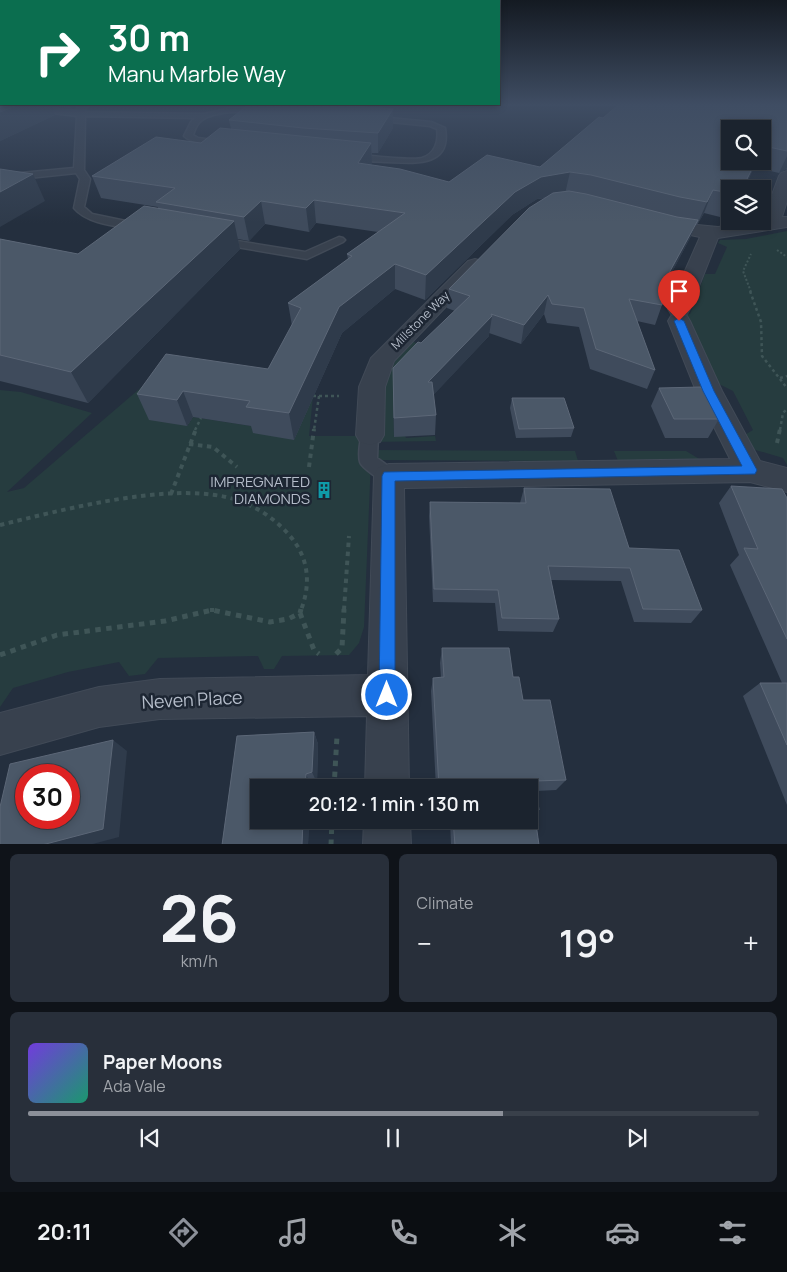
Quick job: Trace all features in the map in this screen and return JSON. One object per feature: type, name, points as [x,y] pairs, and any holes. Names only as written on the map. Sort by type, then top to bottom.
[{"type":"street","points":[[643,220],[681,229],[711,233],[736,232],[779,222],[787,176]]},
{"type":"street","points":[[711,233],[679,315],[708,391],[750,470]]},
{"type":"street","name":"Millstone Way","points":[[370,435],[372,387],[383,358],[488,252]]},
{"type":"street","points":[[387,779],[388,476],[750,470],[787,480]]},
{"type":"street","name":"Neven Place","points":[[0,734],[98,707],[160,698],[387,695]]},
{"type":"street","points":[[387,829],[387,844]]},
{"type":"lane","points":[[80,144],[79,170],[85,179],[80,208],[89,216],[150,229]]},
{"type":"lane","points":[[231,144],[236,145]]},
{"type":"lane","points":[[344,157],[384,160],[428,160],[439,150],[441,144]]},
{"type":"lane","points":[[2,176],[22,176],[79,170]]},
{"type":"lane","points":[[209,239],[307,256],[339,240]]},
{"type":"lane","points":[[370,435],[368,462],[388,476]]},
{"type":"path","points":[[758,251],[751,254],[743,271],[761,322],[762,356],[787,388]]},
{"type":"path","points":[[780,378],[787,376]]},
{"type":"path","points":[[309,467],[319,396],[313,396]]},
{"type":"path","points":[[170,494],[201,418]]},
{"type":"path","points":[[189,444],[206,445],[219,450],[225,460],[237,467]]},
{"type":"path","points":[[0,525],[90,504],[170,494],[216,495],[241,501],[262,512],[284,528],[300,548],[308,570],[306,599],[300,613],[288,619],[270,622],[212,610],[165,621],[57,636],[0,655]]},
{"type":"path","points":[[330,661],[342,648],[349,533]]},
{"type":"path","points":[[300,613],[314,650],[322,656]]},
{"type":"path","points":[[334,779],[337,734]]},
{"type":"path","points":[[331,844],[332,829]]},
{"type":"green space","points":[[787,231],[787,465],[783,458],[749,448],[743,436],[753,430],[733,391],[717,383],[690,319],[673,317],[673,311],[690,314],[705,274],[715,274],[727,247],[718,243],[720,240],[746,239]]},
{"type":"green space","points":[[411,341],[433,350],[393,389],[394,436],[405,436],[406,438],[435,436],[436,441],[371,442],[371,450],[575,451],[578,461],[371,460],[364,627],[359,643],[349,655],[282,656],[274,669],[264,669],[258,656],[158,658],[145,674],[129,676],[119,662],[68,672],[13,688],[0,707],[0,390],[21,392],[92,413],[7,492],[24,488],[173,360],[187,426],[193,417],[257,427],[293,440],[313,396],[309,436],[362,436],[395,361]]},
{"type":"green space","points":[[614,451],[686,451],[701,460],[618,461]]},
{"type":"building","points":[[144,144],[370,144],[358,163],[400,169],[449,182],[487,155],[540,167],[567,144],[721,144],[721,170],[752,170],[746,180],[721,180],[721,191],[713,190],[707,202],[591,175],[570,172],[541,177],[515,192],[426,275],[395,264],[339,307],[289,413],[246,407],[250,401],[183,391],[177,400],[137,394],[166,354],[268,369],[301,308],[288,303],[352,256],[347,254],[405,213],[314,200],[306,208],[261,201],[244,217],[156,202],[175,188],[92,176]]},
{"type":"building","points":[[771,144],[787,144],[787,151],[771,148]]},
{"type":"building","points":[[0,169],[33,174],[0,192]]},
{"type":"building","points":[[569,191],[677,217],[698,220],[663,284],[662,305],[629,299],[655,370],[596,349],[584,308],[552,304],[548,295],[524,325],[491,314],[492,316],[428,382],[432,382],[436,415],[394,418],[393,368],[418,342],[421,343],[470,296],[449,289],[529,208],[553,193]]},
{"type":"building","points":[[144,206],[234,221],[71,372],[0,355],[0,239],[78,254]]},
{"type":"building","points":[[701,387],[719,419],[674,419],[659,388]]},
{"type":"building","points":[[512,398],[564,398],[574,428],[519,429]]},
{"type":"building","points":[[731,486],[782,489],[787,498],[787,639],[744,548],[758,549]]},
{"type":"building","points":[[524,488],[610,489],[629,548],[679,550],[702,610],[643,609],[630,568],[548,566],[559,619],[502,618],[498,590],[434,589],[430,502],[526,503]]},
{"type":"building","points":[[442,648],[509,648],[513,677],[519,677],[523,700],[550,700],[566,780],[439,779],[433,678],[444,677]]},
{"type":"building","points":[[760,683],[787,683],[787,745]]},
{"type":"building","points":[[314,732],[312,772],[306,774],[306,779],[250,779],[250,829],[303,829],[302,844],[222,844],[237,736]]},
{"type":"building","points":[[113,740],[103,829],[46,844],[0,844],[0,807],[10,764]]},
{"type":"building","points":[[454,829],[537,829],[539,844],[455,844]]},
{"type":"place","name":"IMPREGNATED DIAMONDS","points":[[324,490]]},
{"type":"route","points":[[387,695],[388,476],[750,470],[708,391],[679,321]]}]
